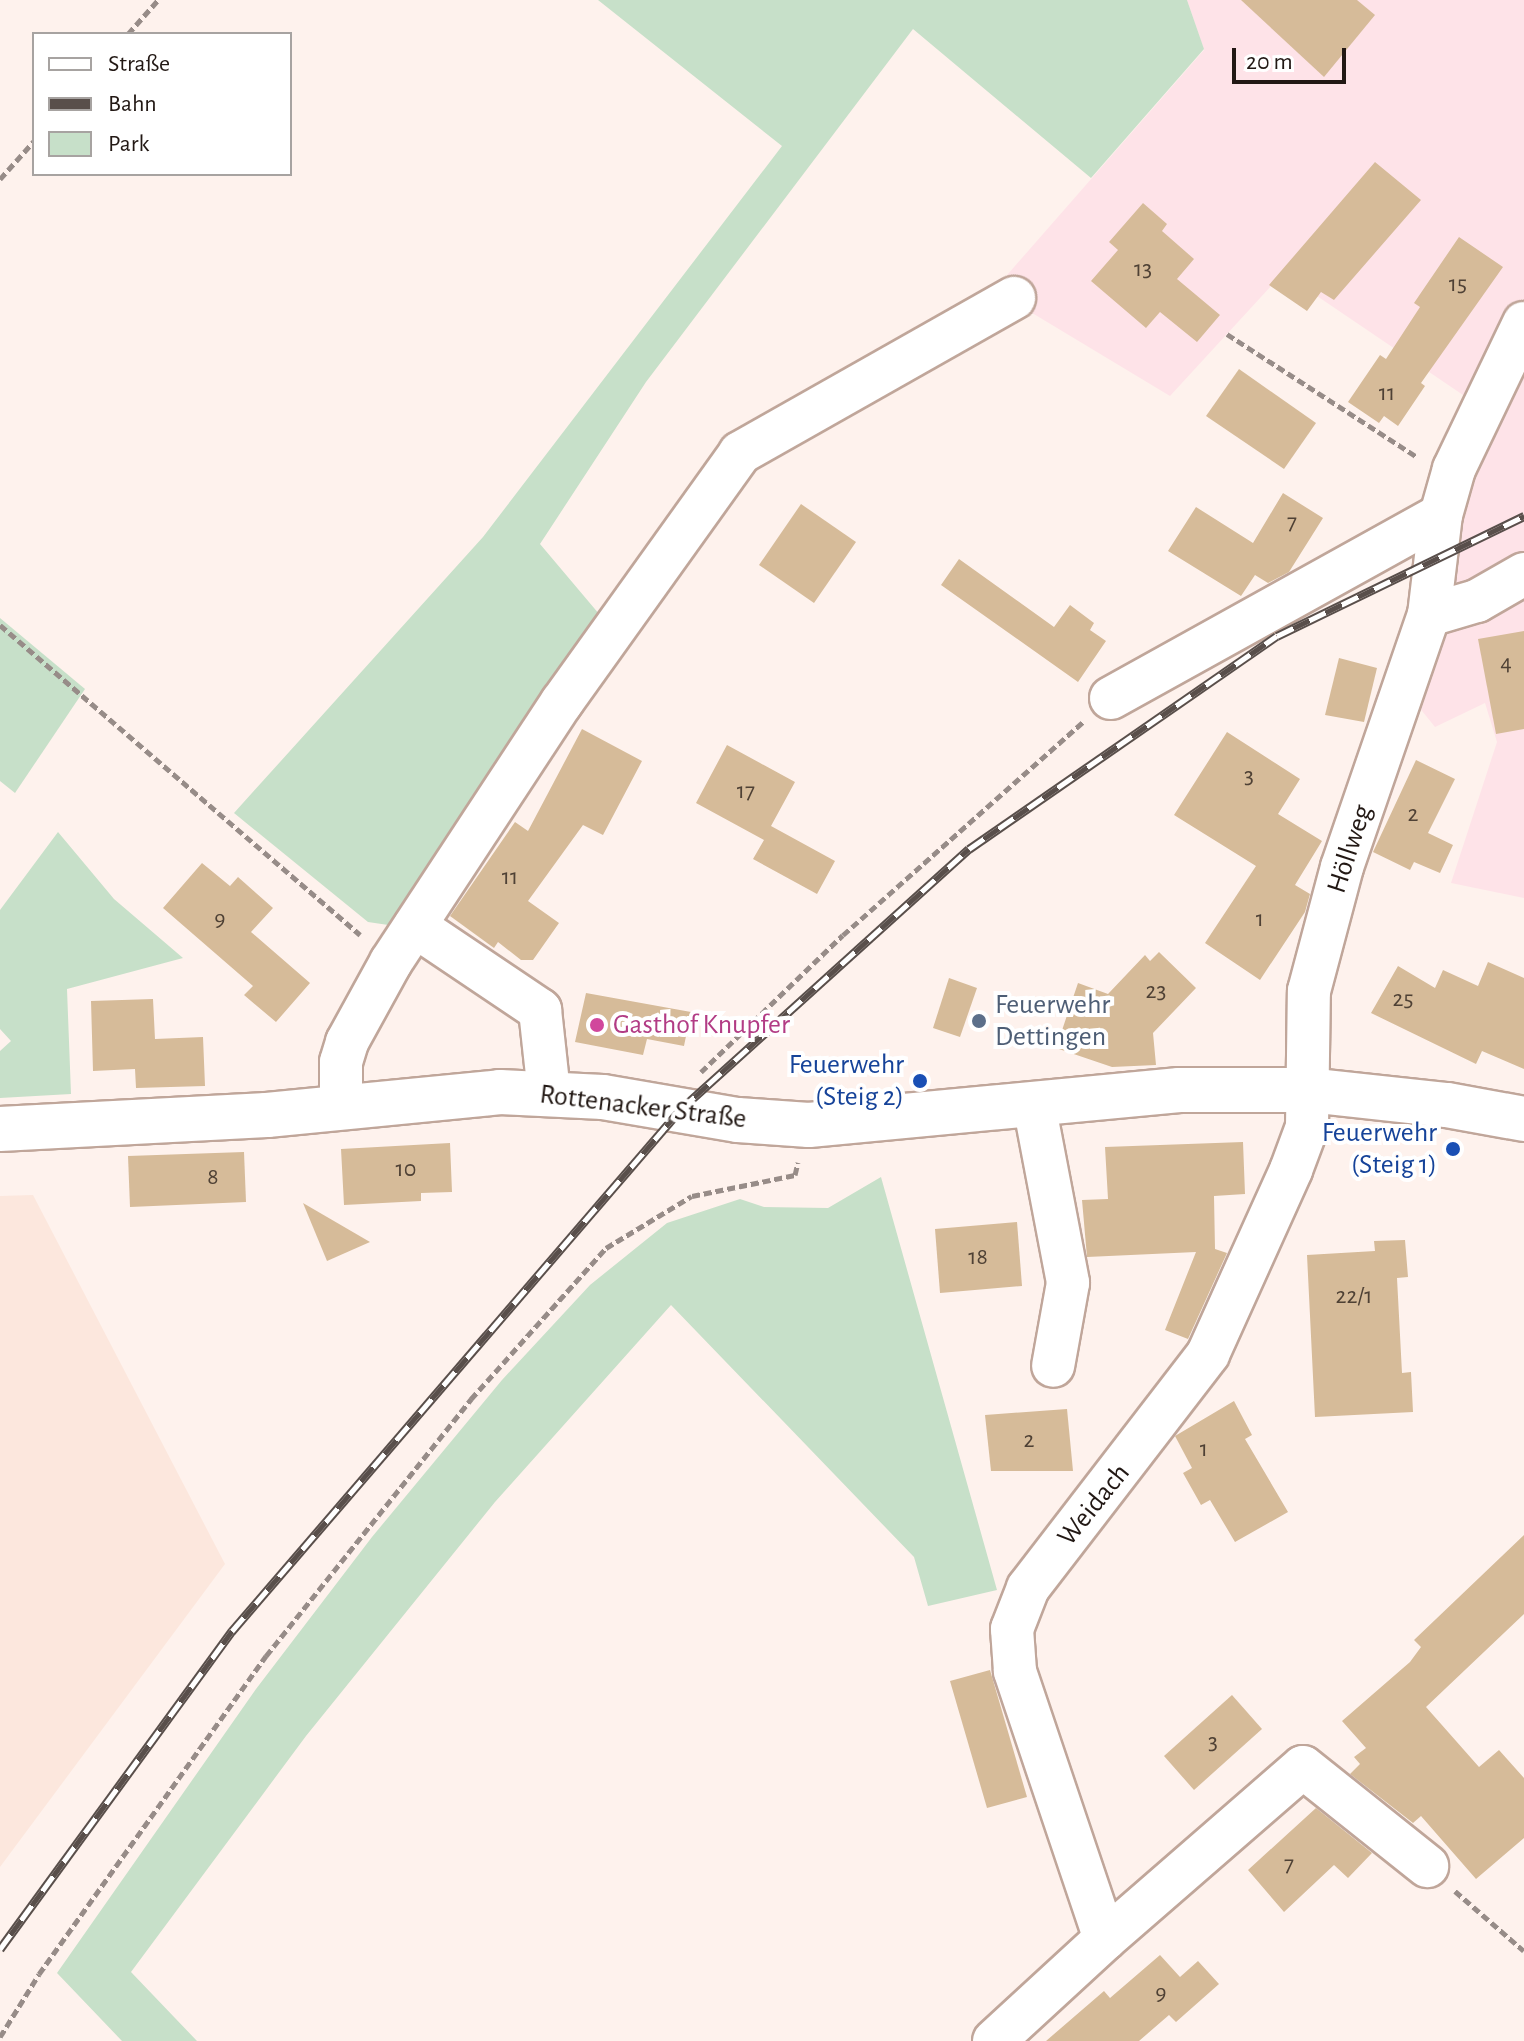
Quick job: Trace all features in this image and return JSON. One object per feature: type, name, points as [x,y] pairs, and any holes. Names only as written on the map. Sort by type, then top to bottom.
[{"type":"main road","name":"Rottenacker Straße","points":[[0,1129],[341,1107],[500,1092],[549,1093],[809,1125],[1179,1090],[1308,1090],[1524,1119]]},
{"type":"street","points":[[341,1107],[341,1062],[347,1042],[391,962],[562,702],[740,453],[1014,298]]},
{"type":"street","name":"Höllweg","points":[[1308,1090],[1309,991],[1342,867],[1429,615],[1446,497],[1487,390],[1524,323]]},
{"type":"street","points":[[1111,698],[1446,497]]},
{"type":"street","points":[[1429,615],[1477,601],[1524,574]]},
{"type":"street","points":[[415,926],[540,1010],[549,1093]]},
{"type":"street","name":"Weidach","points":[[1105,1939],[1015,1671],[1012,1629],[1028,1588],[1208,1354],[1291,1170],[1307,1127],[1308,1090]]},
{"type":"street","points":[[1034,1104],[1068,1283],[1053,1366]]},
{"type":"street","points":[[994,2041],[1105,1939],[1303,1767],[1427,1866]]},
{"type":"path","points":[[130,32],[158,0]]},
{"type":"path","points":[[0,179],[32,143]]},
{"type":"path","points":[[1227,334],[1446,497]]},
{"type":"path","points":[[0,625],[391,962]]},
{"type":"path","points":[[665,1107],[843,935],[1111,698]]},
{"type":"path","points":[[0,2037],[39,1974],[266,1656],[471,1399],[606,1248],[692,1196],[795,1175],[809,1125]]},
{"type":"path","points":[[1427,1866],[1524,1951]]},
{"type":"shaded area","points":[[1187,0],[1524,0],[1524,898],[1451,883],[1497,742],[1485,703],[1435,727],[1414,701],[1456,583],[1465,509],[1497,418],[1283,273],[1170,396],[994,290],[1204,50]]},
{"type":"shaded area","points":[[33,1195],[225,1564],[0,1867],[0,1196]]},
{"type":"green space","points":[[598,0],[1187,0],[1204,49],[1091,178],[913,29],[646,382],[540,544],[605,621],[395,926],[368,922],[234,813],[483,537],[782,146]]},
{"type":"green space","points":[[0,618],[85,689],[15,793],[0,781]]},
{"type":"green space","points":[[58,832],[114,899],[183,958],[67,989],[71,1094],[0,1098],[0,1051],[11,1041],[0,1029],[0,910]]},
{"type":"green space","points":[[881,1177],[997,1590],[928,1606],[914,1557],[671,1305],[495,1502],[306,1736],[131,1972],[197,2041],[122,2041],[57,1973],[256,1689],[372,1537],[502,1380],[590,1285],[667,1223],[740,1199],[764,1207],[828,1208]]},
{"type":"building","points":[[1241,0],[1357,0],[1375,15],[1324,77]]},
{"type":"building","points":[[1375,162],[1421,200],[1334,300],[1321,292],[1307,311],[1269,285]]},
{"type":"building","points":[[1143,203],[1167,224],[1162,231],[1194,259],[1177,279],[1220,315],[1197,342],[1160,312],[1146,328],[1091,281],[1118,250],[1109,242]]},
{"type":"building","points":[[1459,237],[1503,267],[1421,383],[1425,386],[1398,426],[1384,416],[1379,423],[1348,402],[1380,355],[1386,359],[1420,307],[1414,303]]},
{"type":"building","points":[[1239,369],[1316,423],[1284,469],[1206,416]]},
{"type":"building","points":[[1283,493],[1323,518],[1289,572],[1268,583],[1255,575],[1241,596],[1168,551],[1196,507],[1253,543]]},
{"type":"building","points":[[801,504],[856,542],[814,603],[759,565]]},
{"type":"building","points":[[959,559],[1054,627],[1070,605],[1094,623],[1090,630],[1106,641],[1078,682],[941,585]]},
{"type":"building","points":[[1524,631],[1524,729],[1496,734],[1478,639]]},
{"type":"building","points":[[1339,658],[1377,668],[1364,722],[1325,715]]},
{"type":"building","points":[[582,729],[642,761],[603,835],[583,825],[528,901],[559,923],[533,960],[521,960],[498,942],[494,948],[450,916],[515,822],[528,831]]},
{"type":"building","points":[[1227,732],[1300,779],[1278,814],[1322,841],[1295,885],[1310,894],[1305,912],[1260,980],[1205,943],[1256,866],[1174,815]]},
{"type":"building","points":[[727,745],[795,782],[771,826],[835,861],[817,894],[753,859],[764,840],[696,803]]},
{"type":"building","points":[[1416,760],[1455,779],[1428,833],[1453,845],[1440,873],[1414,862],[1410,870],[1373,852]]},
{"type":"building","points":[[202,863],[230,886],[238,877],[273,908],[251,932],[310,983],[276,1022],[244,995],[253,986],[163,908]]},
{"type":"building","points":[[1159,952],[1196,988],[1153,1033],[1156,1065],[1112,1067],[1056,1048],[1078,983],[1108,994],[1145,955],[1150,961]]},
{"type":"building","points":[[1488,962],[1524,978],[1524,1069],[1482,1051],[1476,1064],[1371,1013],[1398,966],[1435,988],[1443,970],[1478,986]]},
{"type":"building","points":[[949,978],[977,988],[960,1037],[933,1028]]},
{"type":"building","points":[[586,993],[691,1012],[684,1046],[647,1039],[643,1055],[575,1042]]},
{"type":"building","points":[[153,999],[155,1039],[203,1037],[205,1086],[136,1088],[135,1069],[93,1071],[91,1001]]},
{"type":"building","points":[[1243,1142],[1245,1194],[1214,1196],[1215,1249],[1227,1253],[1188,1339],[1165,1330],[1196,1252],[1087,1257],[1082,1200],[1108,1199],[1105,1147]]},
{"type":"building","points":[[450,1143],[452,1192],[421,1193],[421,1201],[344,1205],[341,1149]]},
{"type":"building","points":[[244,1152],[246,1202],[130,1207],[128,1156]]},
{"type":"building","points":[[303,1203],[370,1242],[327,1261]]},
{"type":"building","points":[[1017,1222],[1022,1286],[940,1293],[935,1229]]},
{"type":"building","points":[[1405,1240],[1408,1277],[1397,1278],[1402,1373],[1411,1372],[1413,1412],[1315,1417],[1307,1255],[1375,1251],[1374,1241]]},
{"type":"building","points":[[1234,1401],[1252,1435],[1245,1439],[1288,1512],[1235,1542],[1210,1500],[1201,1505],[1183,1473],[1192,1468],[1175,1436]]},
{"type":"building","points":[[1067,1409],[1073,1471],[991,1471],[985,1415]]},
{"type":"building","points":[[1524,1535],[1524,1614],[1426,1707],[1479,1767],[1499,1750],[1524,1778],[1524,1838],[1476,1879],[1421,1816],[1413,1823],[1350,1774],[1360,1764],[1354,1757],[1366,1748],[1342,1721],[1410,1662],[1421,1647],[1414,1640]]},
{"type":"building","points":[[990,1670],[1027,1797],[987,1808],[950,1681]]},
{"type":"building","points":[[1232,1695],[1262,1729],[1194,1790],[1164,1756]]},
{"type":"building","points":[[1316,1808],[1372,1853],[1348,1878],[1334,1865],[1284,1912],[1248,1870]]},
{"type":"building","points":[[1160,1955],[1180,1977],[1198,1961],[1219,1984],[1176,2022],[1169,2015],[1139,2041],[1046,2041],[1104,1991],[1110,1998]]},
{"type":"railway","points":[[0,1949],[232,1631],[681,1109],[969,849],[1277,636],[1524,516]]},
{"type":"place","name":"Feuerwehr Dettingen","points":[[979,1021]]},
{"type":"place","name":"Gasthof Knupfer","points":[[597,1025]]},
{"type":"place","name":"Feuerwehr (Steig 2)","points":[[920,1081]]},
{"type":"place","name":"Feuerwehr (Steig 1)","points":[[1453,1149]]}]
